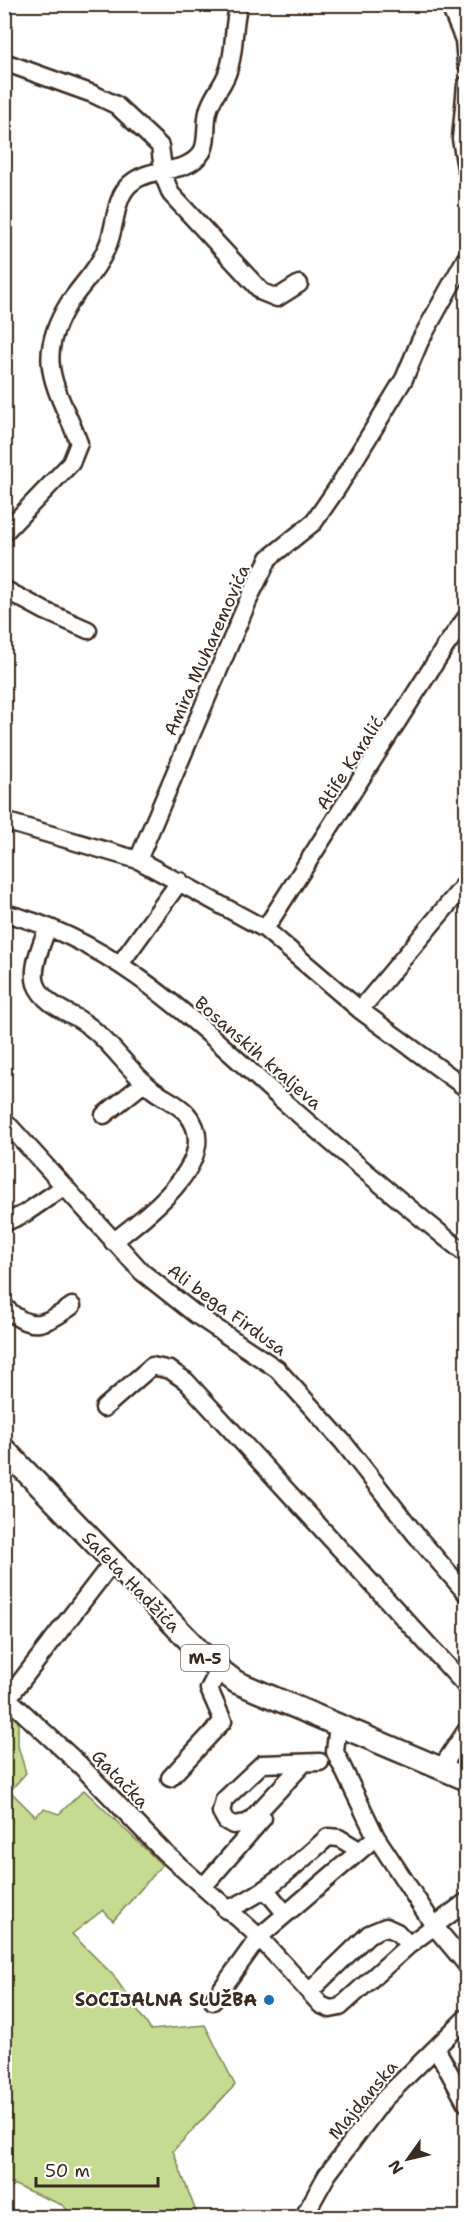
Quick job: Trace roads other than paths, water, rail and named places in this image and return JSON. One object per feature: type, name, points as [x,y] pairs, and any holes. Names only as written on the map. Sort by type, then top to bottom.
[{"type":"main road","name":"Safeta Hadžića","points":[[4,1449],[112,1563],[219,1670],[236,1682],[466,1779]]},
{"type":"street","points":[[4,533],[77,454],[79,443],[51,377],[50,354],[57,327],[70,303],[96,269],[109,245],[124,192],[142,177],[163,169],[183,169],[192,164],[204,149],[208,110],[228,72],[239,4]]},
{"type":"street","points":[[448,4],[464,40],[466,63]]},
{"type":"street","points":[[4,62],[93,94],[116,105],[160,146],[166,184],[178,203],[262,292],[277,298],[298,284]]},
{"type":"street","points":[[466,85],[460,139],[466,168]]},
{"type":"street","name":"Amira Muharemovića","points":[[138,860],[268,558],[314,522],[338,487],[404,379],[420,341],[466,258]]},
{"type":"street","points":[[4,589],[88,630]]},
{"type":"street","name":"Atife Karalić","points":[[265,929],[445,647],[466,618]]},
{"type":"street","points":[[4,821],[138,860],[265,929],[360,1010],[466,1088]]},
{"type":"street","points":[[120,963],[180,881]]},
{"type":"street","points":[[360,1010],[466,883]]},
{"type":"street","name":"Bosanskih kraljeva","points":[[4,913],[48,927],[93,946],[120,963],[209,1035],[407,1207],[466,1254]]},
{"type":"street","points":[[48,927],[40,946],[36,970],[35,981],[39,990],[59,1010],[78,1019],[113,1048],[144,1083],[187,1113],[197,1132],[195,1153],[186,1172],[160,1204],[113,1242]]},
{"type":"street","points":[[104,1114],[144,1083]]},
{"type":"street","name":"Ali bega Firdusa","points":[[4,1120],[142,1272],[195,1314],[277,1369],[343,1442],[466,1593]]},
{"type":"street","points":[[4,1223],[24,1214],[64,1186]]},
{"type":"street","points":[[4,1306],[13,1314],[34,1325],[48,1323],[72,1306]]},
{"type":"street","points":[[104,1408],[152,1366],[171,1370],[186,1381],[466,1686]]},
{"type":"street","name":"Gatačka","points":[[112,1563],[6,1696],[226,1910],[259,1937]]},
{"type":"street","points":[[170,1778],[224,1721],[209,1689],[219,1670]]},
{"type":"street","points":[[338,1724],[335,1752],[376,1837],[435,1927],[466,1964]]},
{"type":"street","points":[[442,1767],[466,1731]]},
{"type":"street","points":[[312,1763],[262,1764],[224,1800],[221,1812],[226,1821],[233,1825],[248,1822],[312,1763],[335,1752]]},
{"type":"street","points":[[202,1887],[312,1763]]},
{"type":"street","points":[[226,1910],[266,1890],[328,1837],[339,1839],[359,1850]]},
{"type":"street","points":[[213,2001],[259,1937],[376,1837]]},
{"type":"street","points":[[266,1890],[285,1913]]},
{"type":"street","points":[[259,1937],[321,2005],[330,2009],[340,2007],[409,1945],[466,1902]]},
{"type":"street","points":[[309,1992],[369,1934],[386,1927],[397,1932],[409,1945]]},
{"type":"street","name":"Majdanska","points":[[303,2217],[327,2175],[377,2107],[466,2018]]},
{"type":"street","points":[[436,2048],[466,2100]]},
{"type":"place","name":"SOCIJALNA SLUŽBA","points":[[269,2000]]}]
